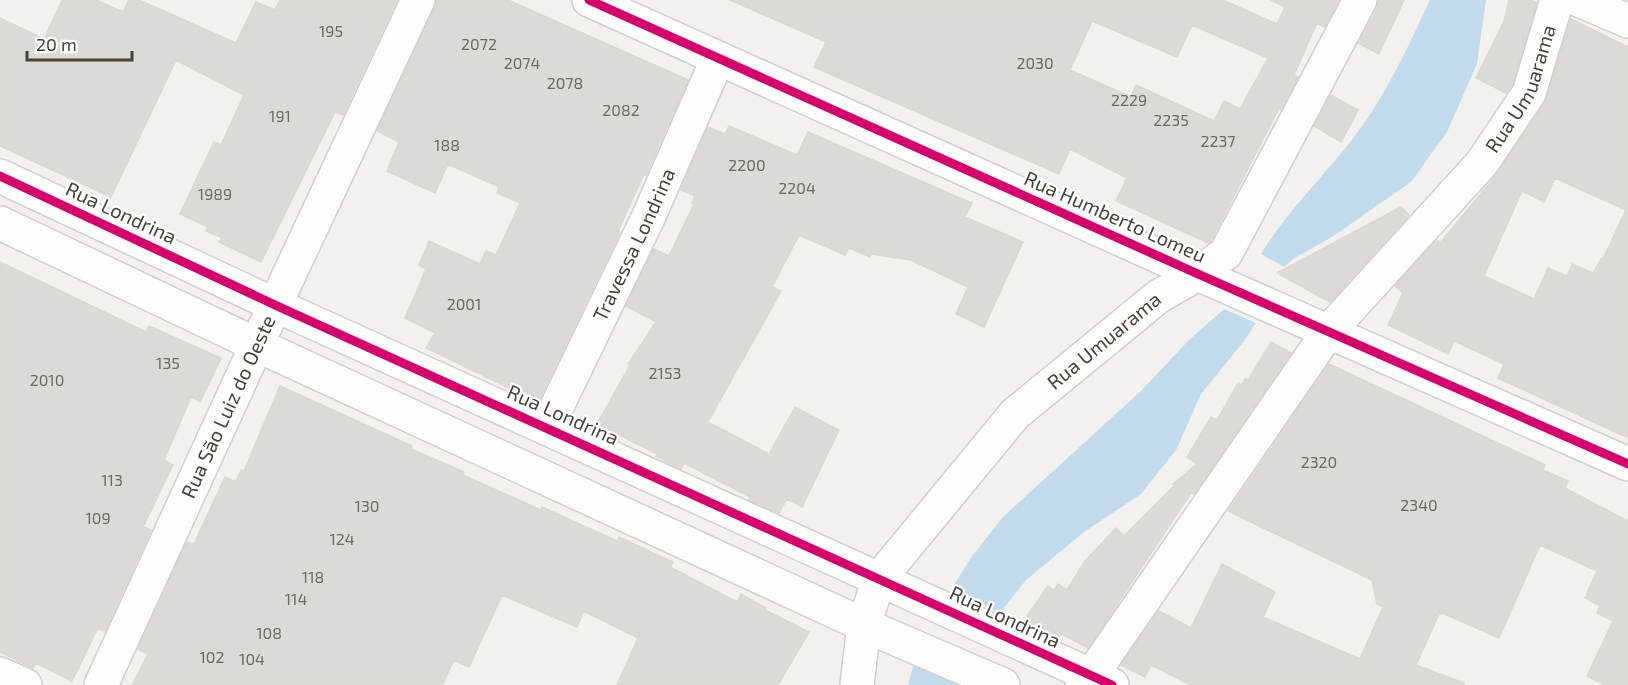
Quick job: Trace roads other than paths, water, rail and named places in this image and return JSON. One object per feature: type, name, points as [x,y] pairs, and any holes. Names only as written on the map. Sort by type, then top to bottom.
[{"type":"street","name":"Rua São Luiz do Oeste","points":[[101,685],[418,0]]},
{"type":"street","name":"Rua Humberto Lomeu","points":[[589,0],[1198,274],[1628,464]]},
{"type":"street","name":"Rua Umuarama","points":[[857,685],[864,625],[879,579],[1015,414],[1159,296],[1198,274],[1226,253],[1360,0]]},
{"type":"street","name":"Rua Umuarama","points":[[1095,682],[1329,331],[1488,154],[1529,93],[1557,0]]},
{"type":"street","points":[[1579,0],[1628,21]]},
{"type":"street","name":"Travessa Londrina","points":[[547,427],[648,218],[718,58]]},
{"type":"street","name":"Rua Londrina","points":[[0,176],[275,305],[879,579],[1095,682]]},
{"type":"street","points":[[0,223],[257,345],[864,625],[1003,685]]},
{"type":"street","points":[[0,674],[25,685]]},
{"type":"water","points":[[1430,0],[1486,0],[1477,64],[1447,132],[1411,182],[1332,237],[1293,259],[1284,267],[1261,254],[1285,220],[1338,157],[1373,110],[1391,80]]},
{"type":"water","points":[[1224,309],[1256,323],[1201,394],[1176,450],[1141,494],[1084,532],[1026,580],[1000,613],[951,590],[972,556],[1003,517],[1142,390],[1188,341]]},
{"type":"water","points":[[916,656],[959,676],[955,685],[908,685]]}]
